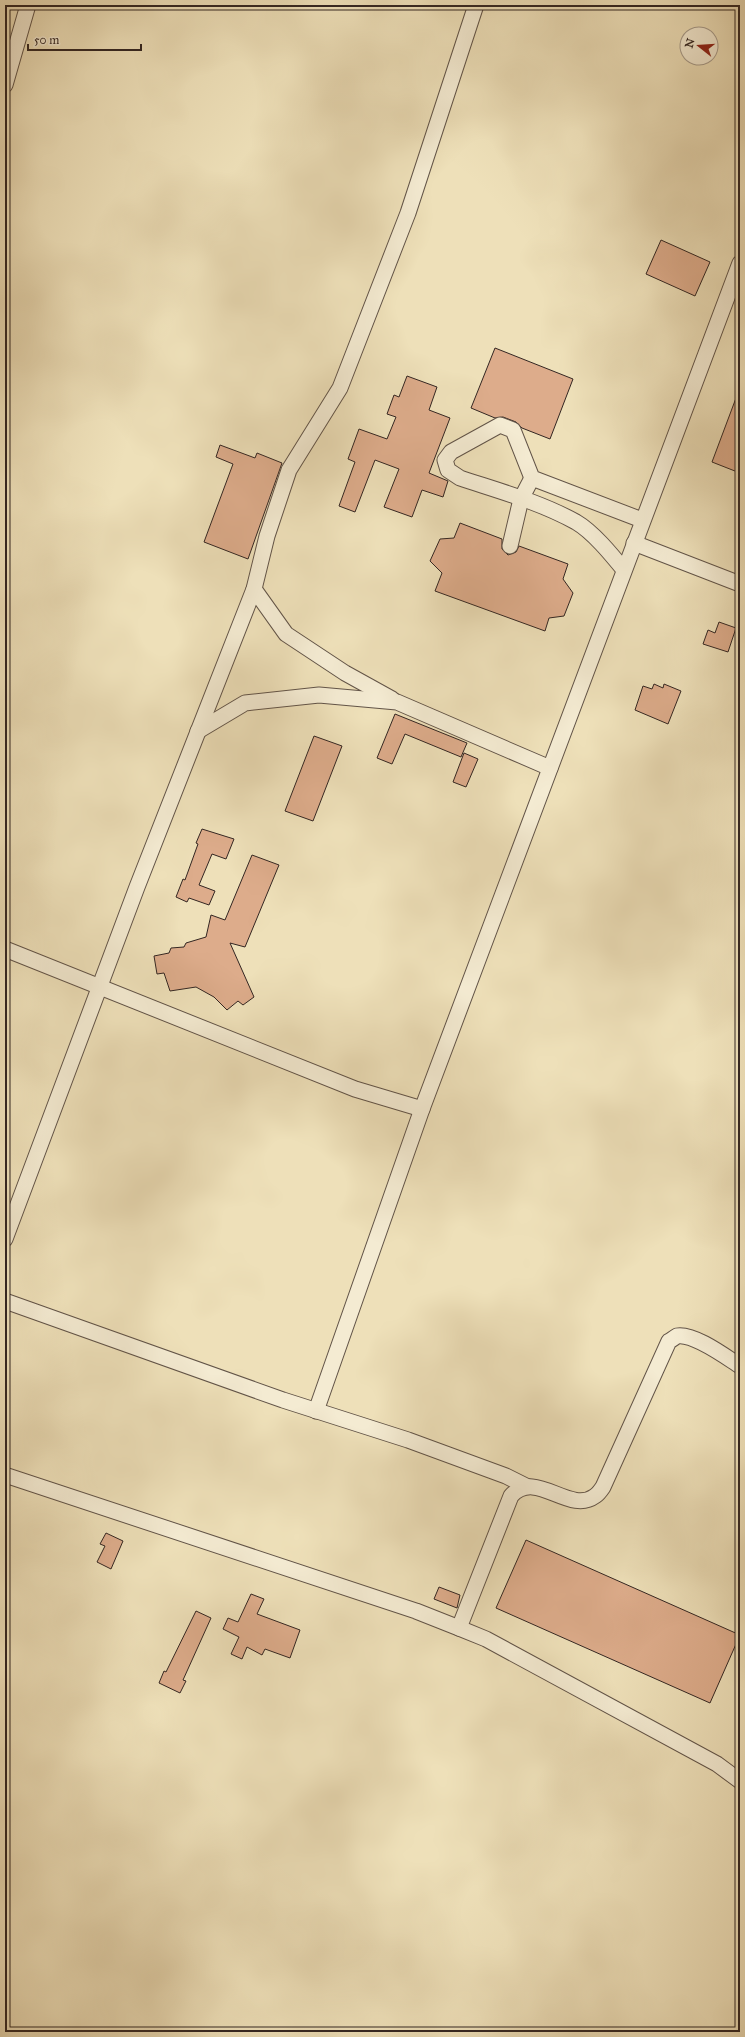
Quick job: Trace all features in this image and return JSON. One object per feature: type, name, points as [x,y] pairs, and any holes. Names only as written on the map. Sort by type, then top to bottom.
[{"type":"street","points":[[5,84],[28,5]]},
{"type":"street","points":[[5,1239],[99,988],[254,589],[267,536],[289,470],[340,388],[408,213],[476,5]]},
{"type":"street","points":[[316,1411],[422,1109],[642,520],[740,263]]},
{"type":"street","points":[[510,546],[521,499],[532,478],[514,430],[500,425],[451,452],[445,460],[448,470],[460,478],[521,499],[577,523],[606,548],[624,570]]},
{"type":"street","points":[[532,478],[642,520]]},
{"type":"street","points":[[634,543],[740,584]]},
{"type":"street","points":[[254,589],[286,634],[345,673],[397,702],[550,768]]},
{"type":"street","points":[[198,731],[245,703],[319,695],[397,702]]},
{"type":"street","points":[[5,949],[99,988],[355,1089],[422,1109]]},
{"type":"street","points":[[5,1302],[316,1411],[408,1440],[506,1476],[526,1486],[571,1499],[584,1500],[595,1497],[603,1487],[669,1341],[677,1336],[689,1337],[713,1349],[740,1366]]},
{"type":"street","points":[[5,1475],[416,1611],[486,1639],[717,1764],[740,1780]]},
{"type":"street","points":[[459,1628],[511,1496],[518,1488],[526,1486]]},
{"type":"building","points":[[661,240],[710,262],[695,296],[646,274]]},
{"type":"building","points":[[495,348],[573,379],[550,439],[522,428],[516,422],[503,417],[495,418],[471,408]]},
{"type":"building","points":[[407,376],[437,387],[429,410],[450,418],[429,473],[448,481],[443,497],[422,490],[412,517],[384,507],[399,469],[375,460],[355,512],[339,506],[355,462],[348,459],[359,429],[387,439],[396,417],[387,414],[394,395],[399,397]]},
{"type":"building","points":[[740,390],[740,473],[712,462]]},
{"type":"building","points":[[220,445],[255,458],[257,453],[282,463],[248,559],[204,542],[233,464],[216,457]]},
{"type":"building","points":[[460,523],[502,539],[502,549],[508,555],[516,552],[519,546],[568,564],[563,579],[573,593],[564,616],[549,618],[545,631],[435,591],[442,573],[430,561],[440,539],[454,538]]},
{"type":"building","points":[[719,622],[736,628],[728,652],[703,644],[708,630],[715,633]]},
{"type":"building","points":[[654,684],[663,688],[664,684],[681,691],[668,724],[635,710],[643,686],[652,689]]},
{"type":"building","points":[[395,714],[467,743],[461,757],[405,734],[392,764],[377,758]]},
{"type":"building","points":[[314,736],[342,746],[313,821],[285,811]]},
{"type":"building","points":[[464,753],[478,759],[466,787],[453,782]]},
{"type":"building","points":[[202,829],[234,839],[226,859],[212,854],[199,885],[215,891],[209,905],[189,898],[187,902],[176,897],[183,879],[185,880],[198,844],[196,843]]},
{"type":"building","points":[[252,855],[279,865],[245,947],[230,943],[254,997],[243,1005],[238,1001],[227,1010],[214,997],[196,987],[170,991],[164,973],[157,974],[154,956],[169,953],[171,948],[184,947],[186,943],[206,937],[211,915],[225,920]]},
{"type":"building","points":[[106,1533],[123,1541],[111,1569],[97,1562],[105,1546],[100,1544]]},
{"type":"building","points":[[526,1540],[740,1635],[710,1703],[496,1608]]},
{"type":"building","points":[[439,1587],[460,1595],[457,1608],[434,1599]]},
{"type":"building","points":[[251,1594],[264,1599],[257,1614],[300,1630],[290,1658],[265,1649],[262,1655],[247,1647],[242,1659],[231,1654],[239,1637],[223,1629],[228,1618],[238,1622]]},
{"type":"building","points":[[196,1611],[211,1618],[183,1680],[186,1681],[180,1693],[159,1683]]}]
